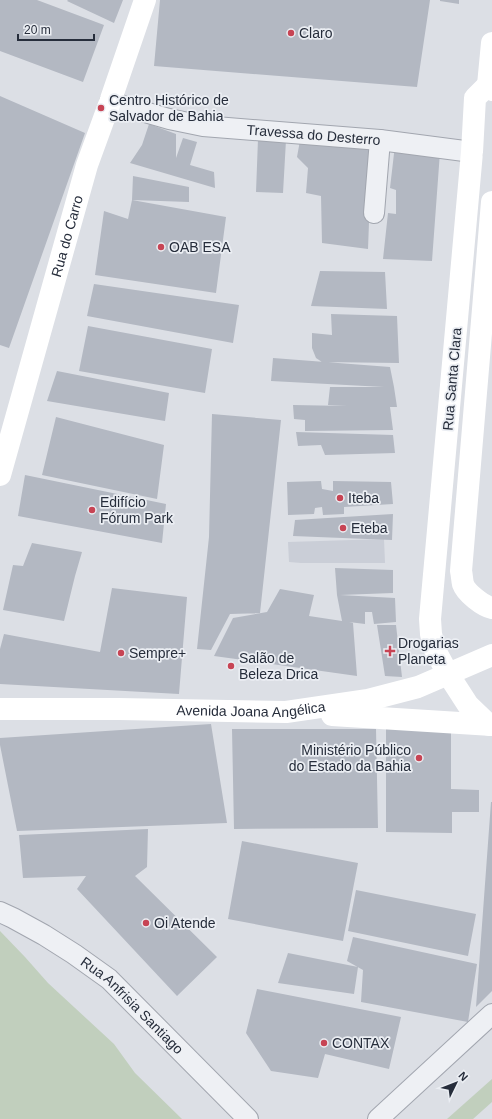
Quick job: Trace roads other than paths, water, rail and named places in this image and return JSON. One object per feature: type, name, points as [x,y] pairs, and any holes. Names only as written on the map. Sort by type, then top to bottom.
[{"type":"street","name":"Rua do Carro","points":[[0,475],[87,164],[145,0]]},
{"type":"street","name":"Rua Santa Clara","points":[[491,726],[468,704],[448,674],[435,650],[431,634],[430,619],[476,98],[490,87],[492,43]]},
{"type":"street","name":"Travessa do Desterro","points":[[110,102],[169,119],[203,126],[380,140],[472,152]]},
{"type":"street","points":[[374,212],[380,140]]},
{"type":"street","name":"Rua Santa Clara","points":[[492,202],[461,571],[463,585],[475,599],[489,608],[492,608]]},
{"type":"street","name":"Avenida Joana Angélica","points":[[0,709],[119,709],[286,712],[368,700],[418,687],[492,655]]},
{"type":"street","points":[[286,712],[491,726]]},
{"type":"street","name":"Rua Anfrisia Santiago","points":[[0,912],[44,935],[109,979],[248,1119]]},
{"type":"street","points":[[378,1119],[492,1014]]},
{"type":"place","name":"Claro","points":[[291,33]]},
{"type":"place","name":"Centro Histórico de Salvador de Bahia","points":[[101,108]]},
{"type":"place","name":"OAB ESA","points":[[161,247]]},
{"type":"place","name":"Iteba","points":[[340,498]]},
{"type":"place","name":"Edifício Fórum Park","points":[[92,510]]},
{"type":"place","name":"Eteba","points":[[343,528]]},
{"type":"place","name":"Drogarias Planeta","points":[[390,651]]},
{"type":"place","name":"Sempre+","points":[[121,653]]},
{"type":"place","name":"Salão de Beleza Drica","points":[[231,666]]},
{"type":"place","name":"Ministério Público do Estado da Bahia","points":[[419,758]]},
{"type":"place","name":"Oi Atende","points":[[146,923]]},
{"type":"place","name":"CONTAX","points":[[324,1043]]}]
